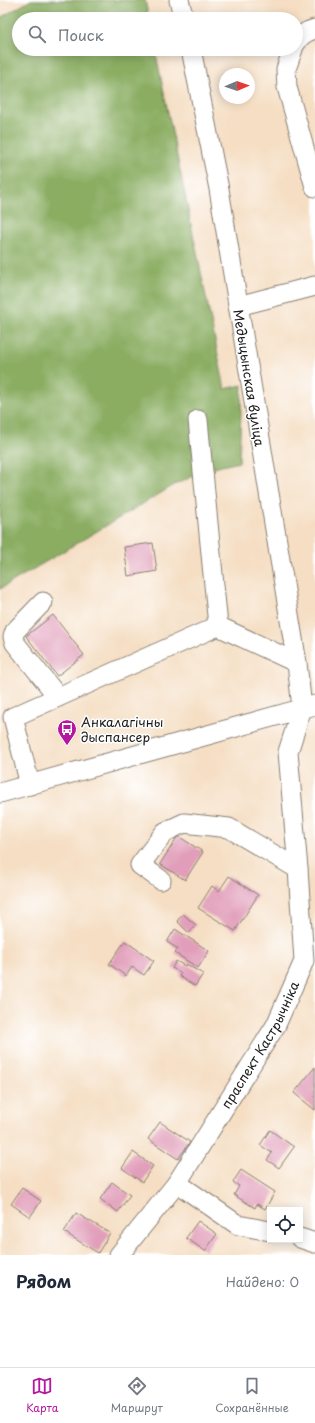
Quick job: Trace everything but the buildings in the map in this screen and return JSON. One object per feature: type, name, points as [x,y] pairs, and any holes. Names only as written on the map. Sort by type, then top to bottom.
[{"type":"street","points":[[179,0],[182,12]]},
{"type":"street","points":[[303,34],[308,30],[315,29]]},
{"type":"street","name":"Медыцынская вуліца","points":[[192,56],[219,188],[297,663],[308,707]]},
{"type":"street","points":[[291,56],[286,69],[287,87],[315,187]]},
{"type":"street","points":[[238,306],[315,286]]},
{"type":"street","points":[[198,420],[218,626]]},
{"type":"street","points":[[43,602],[14,631],[13,637],[15,643],[58,697]]},
{"type":"street","points":[[30,785],[13,717],[218,626],[297,663]]},
{"type":"street","points":[[0,793],[308,707]]},
{"type":"street","name":"праспект Кастрычніка","points":[[120,1255],[177,1183],[276,1026],[304,961],[288,752],[308,707]]},
{"type":"street","points":[[161,880],[140,865],[165,832],[184,823],[229,828],[298,869]]},
{"type":"street","points":[[177,1183],[238,1225],[267,1230]]},
{"type":"street","points":[[303,1239],[315,1243]]},
{"type":"green space","points":[[31,0],[145,0],[148,12],[12,12],[12,56],[156,56],[225,389],[242,385],[239,462],[209,469],[176,484],[0,589],[0,18]]},
{"type":"place","name":"Анкалагічны дыспансер","points":[[67,746]]}]
